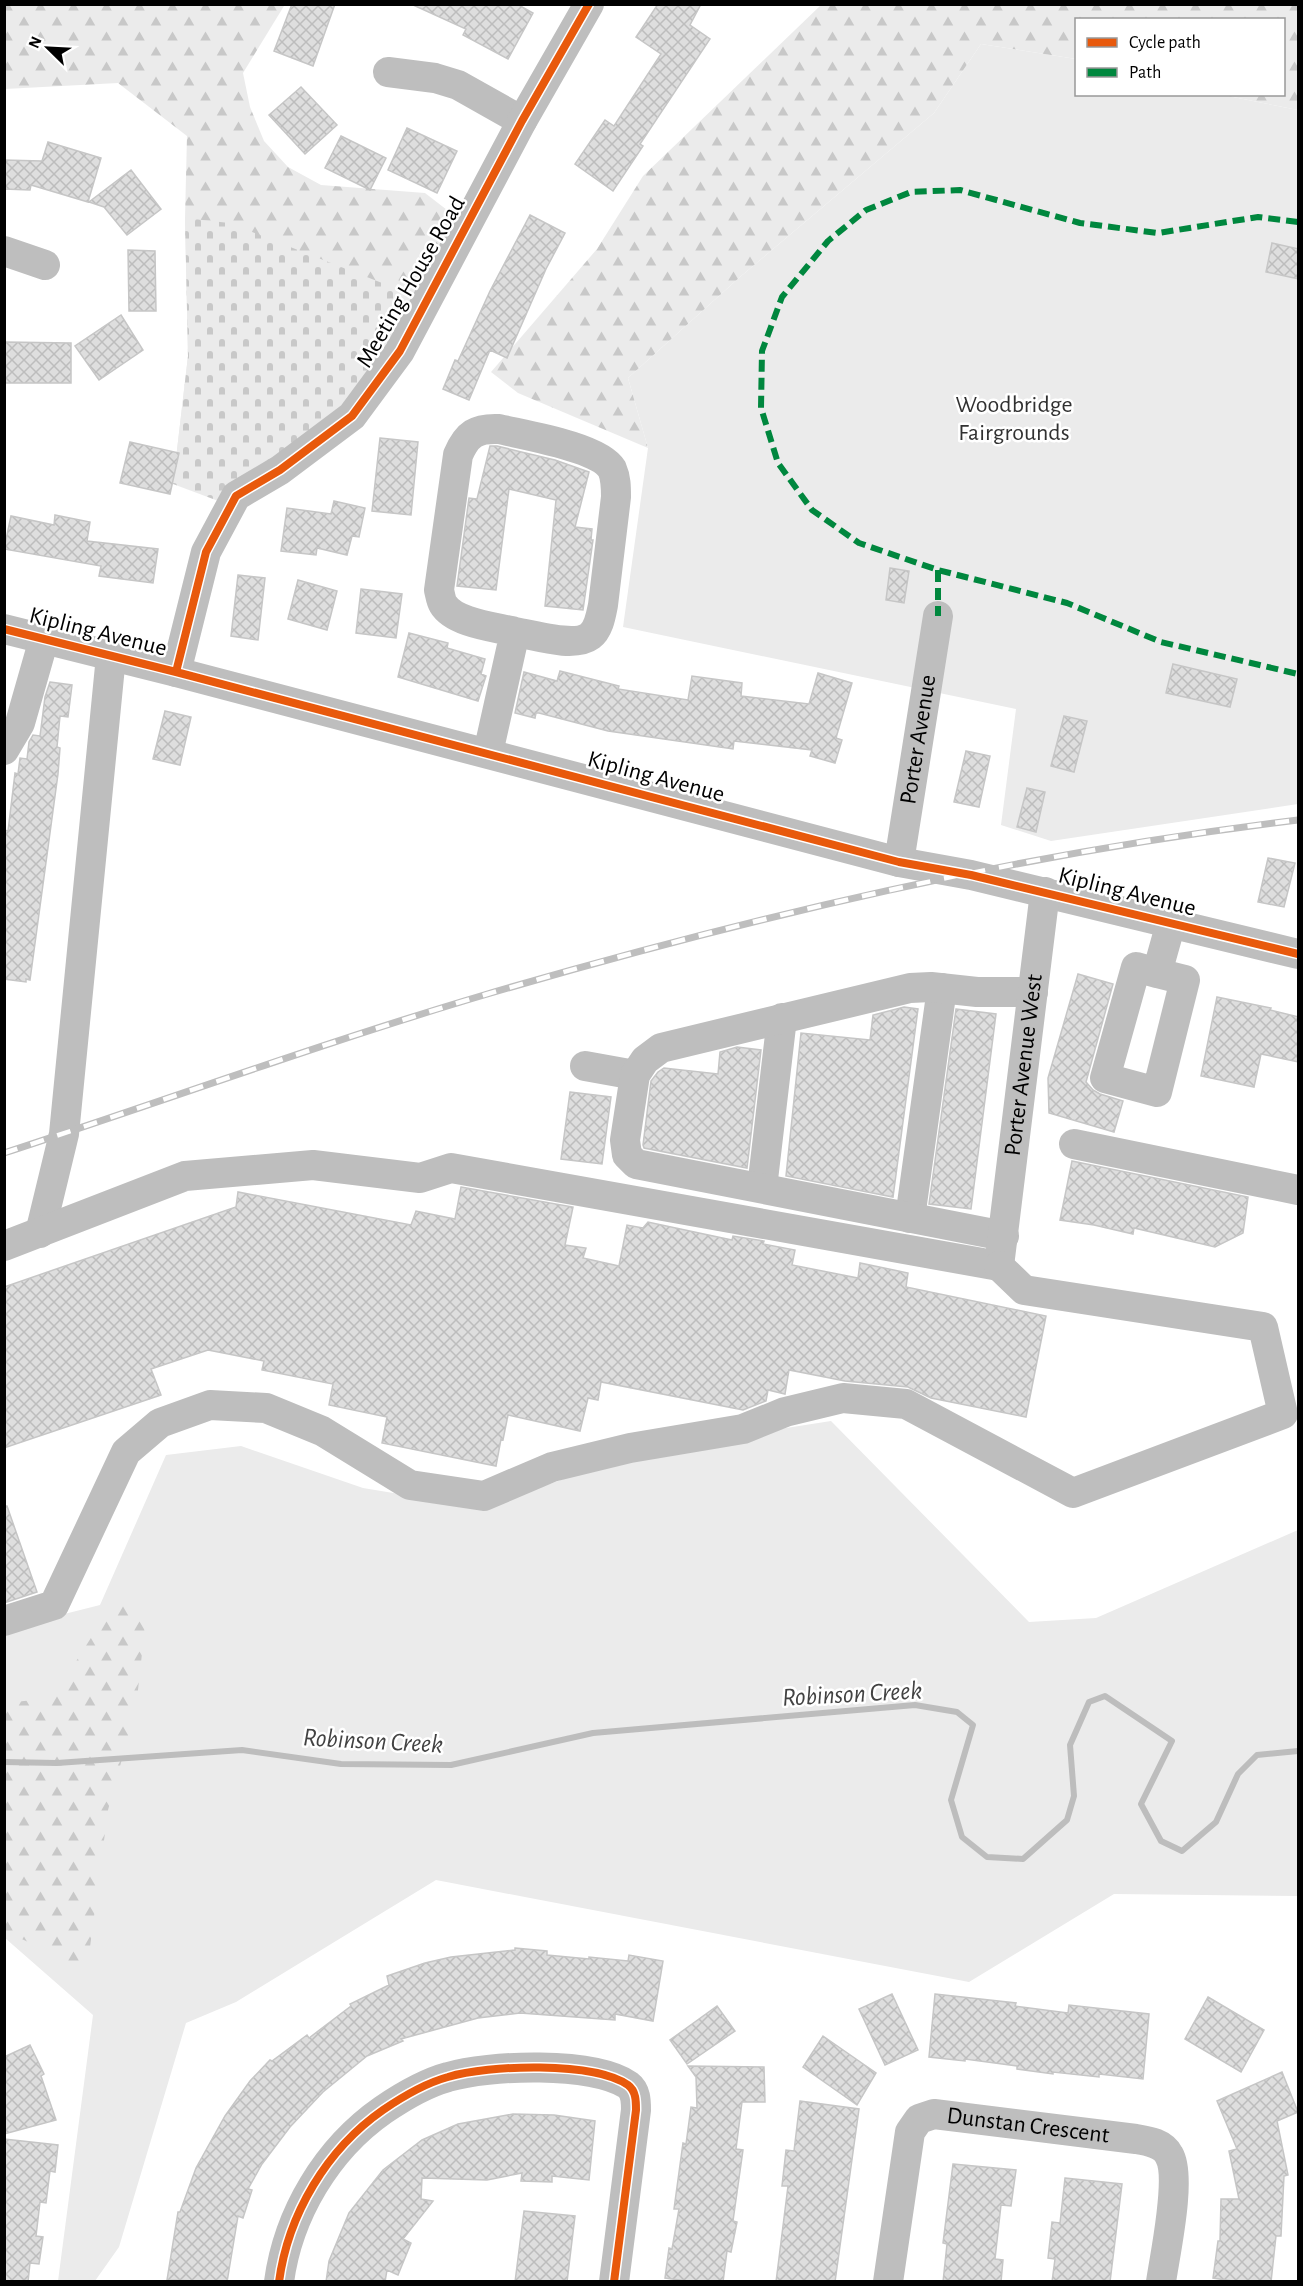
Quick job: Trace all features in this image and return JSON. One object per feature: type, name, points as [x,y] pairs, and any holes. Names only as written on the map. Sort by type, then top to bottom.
[{"type":"street","name":"Meeting House Road","points":[[176,672],[206,552],[236,496],[279,470],[352,416],[400,351],[522,121],[589,4]]},
{"type":"street","points":[[388,72],[435,78],[458,85],[522,121]]},
{"type":"street","points":[[4,251],[45,265]]},
{"type":"street","points":[[485,428],[499,429],[583,450],[597,456],[611,467],[616,480],[603,605],[599,622],[591,636],[577,641],[515,632],[469,621],[452,613],[443,604],[439,590],[458,456],[463,444],[472,433],[485,428]]},
{"type":"street","name":"Porter Avenue","points":[[899,862],[938,616]]},
{"type":"street","name":"Kipling Avenue","points":[[4,629],[488,753],[899,862],[1045,892],[1299,954]]},
{"type":"street","points":[[488,753],[515,632]]},
{"type":"street","name":"Kipling Avenue","points":[[4,750],[20,723],[44,639]]},
{"type":"street","points":[[40,1233],[64,1134],[111,656]]},
{"type":"street","name":"Porter Avenue West","points":[[999,1266],[1045,892]]},
{"type":"street","points":[[1156,973],[1171,923]]},
{"type":"street","points":[[1004,1236],[636,1164],[627,1155],[625,1140],[635,1075],[645,1060],[661,1048],[910,988],[942,988],[977,992],[1033,992]]},
{"type":"street","points":[[910,1218],[942,988]]},
{"type":"street","points":[[762,1188],[782,1018]]},
{"type":"street","points":[[585,1066],[635,1075]]},
{"type":"street","points":[[1074,1144],[1299,1190]]},
{"type":"street","points":[[4,1246],[185,1176],[313,1165],[420,1178],[451,1168],[999,1266],[1024,1290],[1263,1327],[1283,1414],[1073,1493],[906,1404],[843,1398],[785,1412],[743,1429],[630,1448],[552,1467],[484,1496],[410,1485],[322,1431],[266,1408],[210,1405],[160,1423],[126,1452],[54,1605],[4,1621]]},
{"type":"street","points":[[279,2282],[285,2251],[302,2204],[339,2150],[363,2126],[385,2109],[446,2077],[498,2067],[535,2067],[603,2075],[629,2086],[635,2095],[636,2110],[614,2282]]},
{"type":"street","name":"Dunstan Crescent","points":[[888,2282],[910,2132],[919,2119],[934,2114],[1136,2139],[1161,2146],[1169,2154],[1174,2168],[1174,2188],[1161,2282]]},
{"type":"green space","points":[[5,5],[290,5],[284,6],[243,73],[250,107],[264,141],[288,167],[321,185],[425,193],[473,230],[428,301],[173,484],[188,356],[185,218],[187,136],[118,83],[5,89]]},
{"type":"green space","points":[[821,5],[1298,5],[1298,110],[1228,96],[1285,96],[1285,18],[1075,18],[1075,59],[981,44],[934,113],[740,277],[628,378],[648,448],[518,393],[491,372],[597,249],[643,176]]},
{"type":"green space","name":"Woodbridge Fairgrounds","points":[[981,44],[1075,59],[1075,96],[1228,96],[1298,110],[1298,804],[1051,841],[1001,825],[1016,709],[623,627],[648,448],[628,378],[740,277],[934,113]]},
{"type":"green space","points":[[185,218],[229,223],[428,301],[367,404],[229,505],[173,484],[188,356]]},
{"type":"green space","points":[[831,1421],[1029,1622],[1096,1618],[1298,1530],[1298,1896],[1114,1894],[969,1982],[436,1880],[236,2002],[186,2023],[119,2247],[95,2281],[58,2281],[93,2015],[5,1938],[5,1629],[100,1605],[166,1455],[241,1446],[363,1488],[484,1508],[643,1450]]},
{"type":"green space","points":[[118,1595],[145,1626],[136,1708],[108,1810],[87,1970],[5,1931],[5,1703],[53,1698]]},
{"type":"building","points":[[292,4],[335,4],[313,66],[274,51]]},
{"type":"building","points":[[411,4],[517,4],[533,13],[508,59],[463,35],[466,29]]},
{"type":"building","points":[[658,4],[701,4],[690,25],[710,39],[640,144],[643,146],[613,191],[575,164],[605,120],[614,126],[661,54],[636,37]]},
{"type":"building","points":[[301,87],[337,125],[305,154],[269,115]]},
{"type":"building","points":[[407,128],[457,151],[437,193],[388,170]]},
{"type":"building","points":[[341,136],[386,158],[370,190],[325,168]]},
{"type":"building","points":[[48,142],[101,158],[88,202],[31,185],[30,190],[4,189],[4,160],[42,161]]},
{"type":"building","points":[[131,170],[161,209],[127,235],[104,207],[89,202]]},
{"type":"building","points":[[530,215],[565,233],[546,269],[507,358],[490,350],[469,400],[443,389],[455,360],[458,361],[490,291]]},
{"type":"building","points":[[1272,243],[1299,249],[1299,279],[1266,272]]},
{"type":"building","points":[[128,250],[155,251],[156,311],[129,311]]},
{"type":"building","points":[[121,315],[143,350],[99,380],[75,346]]},
{"type":"building","points":[[5,342],[71,343],[71,383],[5,383]]},
{"type":"building","points":[[380,438],[418,442],[411,515],[372,511]]},
{"type":"building","points":[[130,442],[179,453],[170,494],[120,483]]},
{"type":"building","points":[[490,446],[555,460],[589,472],[575,527],[592,529],[591,540],[593,540],[583,610],[545,606],[556,500],[509,489],[496,590],[457,586],[469,498],[477,499]]},
{"type":"building","points":[[334,501],[365,508],[359,537],[352,536],[347,555],[317,548],[316,555],[281,551],[287,508],[331,514]]},
{"type":"building","points":[[55,515],[90,522],[87,541],[158,549],[153,583],[99,576],[101,566],[4,549],[11,516],[54,525]]},
{"type":"building","points":[[890,568],[909,571],[904,603],[886,600]]},
{"type":"building","points":[[238,575],[265,578],[258,640],[231,636]]},
{"type":"building","points":[[298,580],[337,591],[327,630],[288,619]]},
{"type":"building","points":[[361,589],[402,594],[396,638],[356,633]]},
{"type":"building","points":[[409,633],[448,643],[447,648],[485,659],[481,674],[486,676],[478,701],[398,677]]},
{"type":"building","points":[[1173,664],[1237,679],[1230,707],[1166,693]]},
{"type":"building","points":[[560,671],[619,686],[618,689],[688,700],[692,676],[742,683],[741,696],[809,704],[818,673],[852,683],[836,738],[842,740],[835,763],[810,756],[812,750],[734,741],[733,749],[608,731],[539,713],[536,713],[535,718],[515,713],[524,672],[557,681]]},
{"type":"building","points":[[50,682],[72,685],[68,717],[60,716],[57,747],[60,748],[58,774],[30,980],[26,979],[26,982],[4,979],[4,830],[8,831],[15,773],[18,774],[20,758],[27,759],[29,742],[33,735],[40,736],[45,697]]},
{"type":"building","points":[[165,711],[191,717],[180,765],[153,759]]},
{"type":"building","points":[[1064,716],[1087,721],[1074,772],[1051,766]]},
{"type":"building","points":[[966,751],[990,756],[979,807],[954,802]]},
{"type":"building","points":[[1027,788],[1045,792],[1036,832],[1017,827]]},
{"type":"building","points":[[1268,858],[1295,863],[1284,907],[1258,902]]},
{"type":"building","points":[[1078,974],[1113,984],[1086,1082],[1100,1094],[1123,1101],[1114,1132],[1049,1113],[1048,1078]]},
{"type":"building","points":[[1217,997],[1271,1008],[1270,1010],[1299,1017],[1299,1062],[1261,1054],[1254,1087],[1201,1076]]},
{"type":"building","points":[[904,1007],[918,1009],[893,1197],[786,1176],[801,1033],[870,1040],[873,1015]]},
{"type":"building","points":[[956,1009],[996,1014],[971,1209],[929,1204]]},
{"type":"building","points":[[737,1047],[761,1050],[747,1168],[644,1148],[651,1081],[658,1072],[664,1068],[718,1074],[720,1052]]},
{"type":"building","points":[[570,1092],[611,1097],[602,1164],[561,1159]]},
{"type":"building","points":[[1072,1161],[1248,1197],[1243,1233],[1215,1247],[1134,1228],[1133,1234],[1060,1220]]},
{"type":"building","points":[[461,1187],[573,1207],[565,1245],[586,1248],[583,1258],[619,1266],[627,1225],[643,1228],[648,1222],[732,1240],[733,1236],[764,1241],[763,1244],[795,1250],[792,1265],[858,1278],[860,1263],[908,1273],[906,1287],[1046,1316],[1026,1417],[931,1398],[908,1387],[845,1381],[789,1370],[785,1394],[768,1390],[766,1401],[743,1410],[601,1382],[598,1400],[588,1398],[580,1431],[508,1415],[496,1466],[382,1443],[387,1417],[329,1405],[333,1384],[262,1370],[264,1361],[208,1350],[151,1369],[161,1395],[4,1448],[4,1287],[236,1207],[238,1192],[411,1225],[416,1211],[455,1219]]},
{"type":"building","points":[[4,1506],[7,1506],[37,1592],[4,1603]]},
{"type":"building","points":[[515,1948],[547,1951],[547,1955],[589,1959],[589,1957],[628,1961],[629,1955],[663,1961],[653,2021],[615,2014],[615,2020],[520,2013],[478,2018],[401,2039],[403,2041],[367,2056],[323,2092],[290,2127],[262,2164],[248,2189],[252,2190],[243,2218],[238,2216],[227,2282],[167,2280],[178,2212],[180,2212],[196,2168],[225,2116],[250,2081],[270,2060],[272,2061],[307,2035],[309,2038],[351,2006],[350,2004],[389,1985],[387,1976],[451,1957],[515,1950]]},
{"type":"building","points":[[892,1994],[918,2050],[885,2065],[859,2009]]},
{"type":"building","points":[[935,1994],[1016,2003],[1015,2006],[1068,2013],[1069,2005],[1149,2014],[1143,2079],[1099,2074],[1099,2077],[1053,2072],[1053,2074],[1017,2069],[1017,2066],[929,2057]]},
{"type":"building","points":[[1208,1997],[1264,2030],[1241,2072],[1185,2039]]},
{"type":"building","points":[[717,2006],[735,2031],[687,2064],[670,2040]]},
{"type":"building","points":[[823,2036],[876,2073],[857,2105],[803,2067]]},
{"type":"building","points":[[30,2045],[44,2074],[41,2076],[56,2120],[4,2134],[4,2057]]},
{"type":"building","points":[[688,2066],[764,2067],[765,2102],[742,2102],[736,2149],[743,2150],[733,2221],[737,2222],[731,2252],[727,2251],[723,2282],[694,2282],[665,2278],[669,2248],[672,2249],[679,2209],[674,2209],[683,2143],[686,2144],[691,2107],[697,2108],[696,2077]]},
{"type":"building","points":[[1282,2072],[1298,2112],[1277,2121],[1288,2175],[1284,2176],[1281,2236],[1276,2236],[1271,2282],[1239,2282],[1213,2278],[1218,2241],[1220,2241],[1221,2199],[1239,2199],[1229,2151],[1237,2149],[1217,2101]]},
{"type":"building","points":[[800,2101],[859,2109],[835,2282],[776,2282],[788,2186],[782,2186],[786,2150],[794,2151]]},
{"type":"building","points":[[513,2114],[554,2115],[595,2121],[589,2180],[552,2176],[552,2182],[521,2181],[522,2173],[487,2180],[422,2178],[421,2199],[433,2201],[403,2239],[411,2243],[398,2275],[387,2270],[385,2282],[326,2282],[329,2261],[349,2213],[383,2170],[422,2140],[458,2124]]},
{"type":"building","points":[[4,2139],[58,2145],[55,2172],[50,2171],[46,2203],[40,2202],[36,2236],[43,2237],[39,2264],[30,2263],[28,2282],[4,2282]]},
{"type":"building","points":[[953,2164],[1016,2170],[1011,2206],[1001,2205],[995,2259],[1003,2260],[1001,2282],[943,2282],[947,2244],[943,2243]]},
{"type":"building","points":[[1065,2178],[1122,2184],[1110,2282],[1052,2282],[1055,2259],[1048,2258],[1052,2222],[1060,2223]]},
{"type":"building","points":[[524,2211],[575,2216],[567,2282],[515,2282]]},
{"type":"waterway","name":"Robinson Creek","points":[[4,1762],[57,1763],[242,1750],[341,1764],[451,1765],[593,1733],[915,1705],[957,1712],[973,1725],[951,1800],[962,1837],[987,1857],[1023,1859],[1067,1820],[1074,1796],[1070,1745],[1089,1702],[1105,1696],[1172,1741],[1141,1804],[1161,1841],[1182,1851],[1216,1822],[1238,1774],[1257,1755],[1298,1751]]},
{"type":"railway","points":[[4,1153],[423,1013],[685,939],[989,869],[1092,850],[1298,820]]},
{"type":"marked path","points":[[1298,222],[1258,217],[1158,233],[1080,223],[960,190],[911,192],[866,210],[828,241],[782,297],[762,351],[761,408],[778,463],[812,510],[859,543],[938,570],[1067,603],[1161,642],[1298,674]]},
{"type":"marked path","points":[[938,570],[938,616]]},
{"type":"cycle path","points":[[176,672],[206,552],[236,496],[280,470],[352,416],[400,351],[522,121],[589,4]]},
{"type":"cycle path","points":[[4,629],[899,862],[971,875],[1298,954]]},
{"type":"cycle path","points":[[279,2282],[291,2232],[313,2185],[344,2144],[363,2126],[398,2100],[440,2080],[466,2073],[513,2068],[591,2072],[612,2077],[631,2087],[634,2093],[636,2110],[614,2282]]}]
